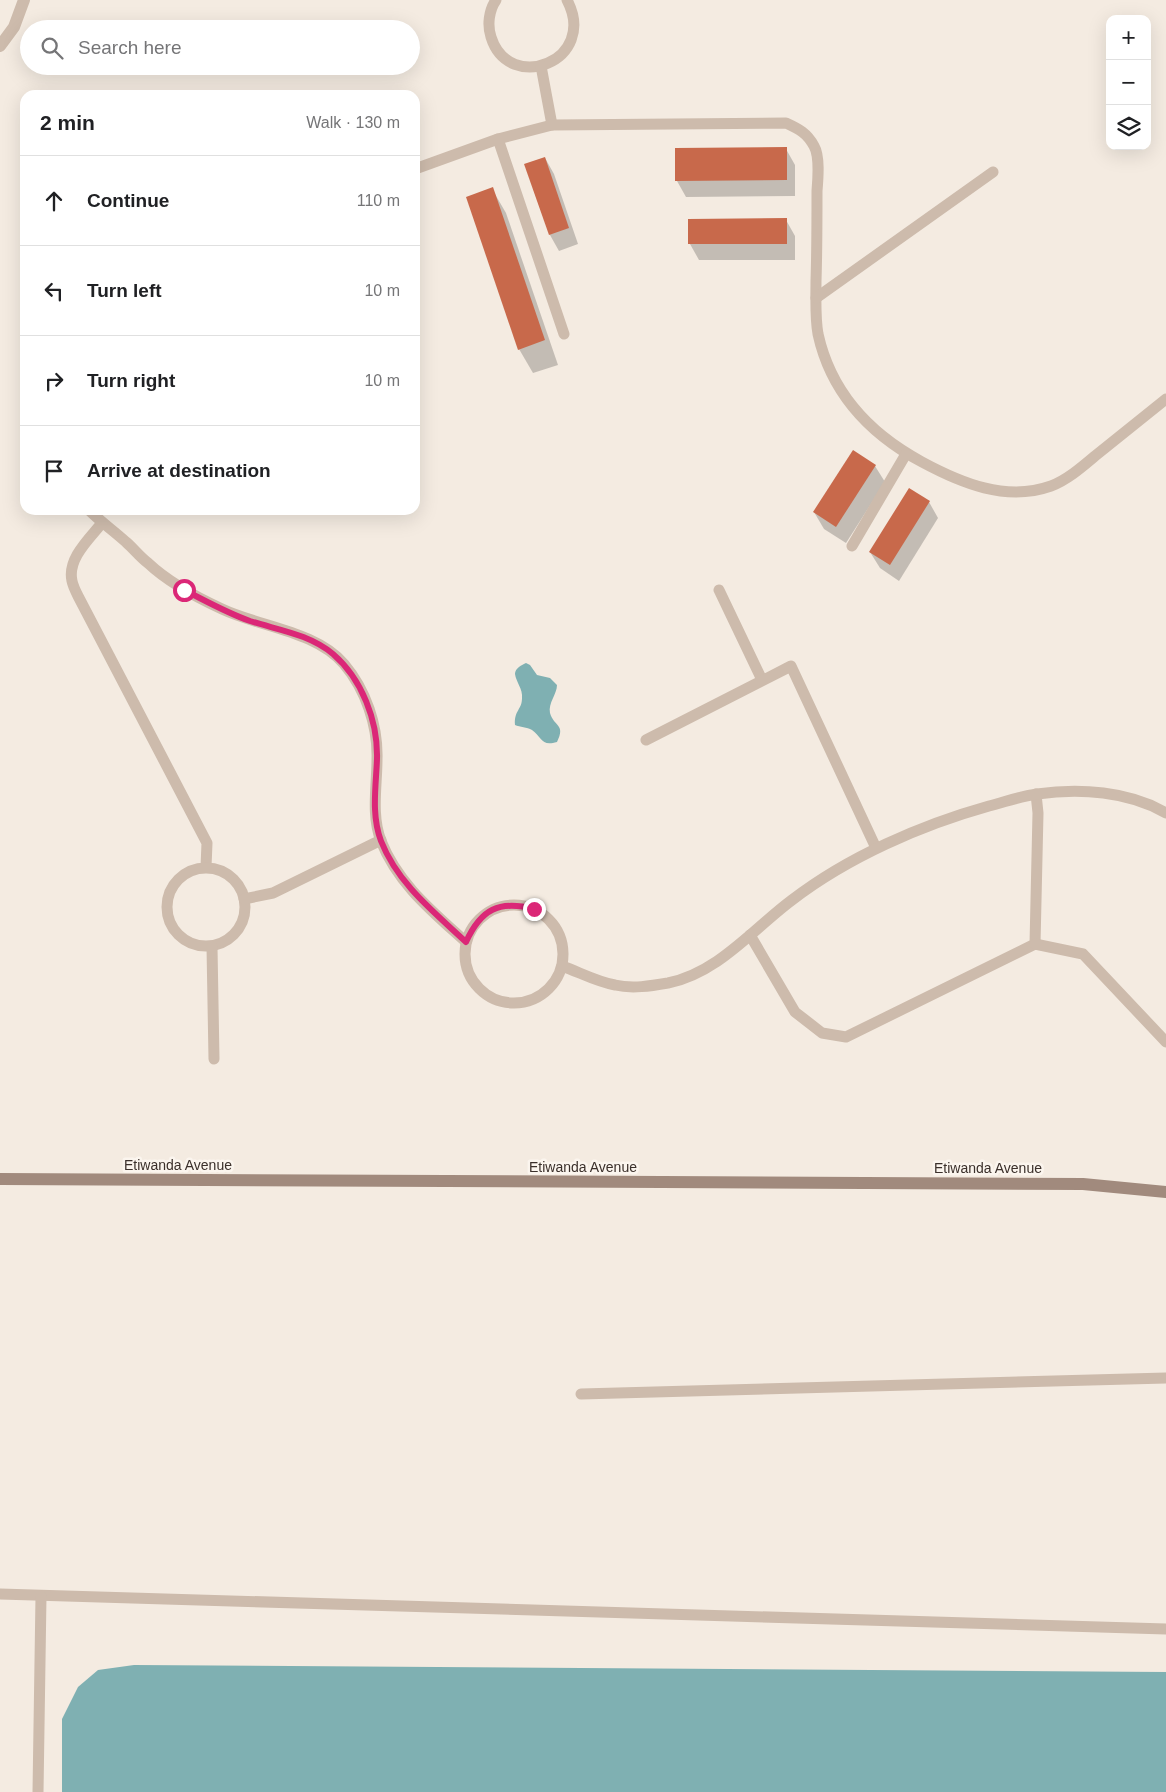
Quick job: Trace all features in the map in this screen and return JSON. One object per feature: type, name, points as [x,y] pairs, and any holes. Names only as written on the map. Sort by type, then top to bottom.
[{"type":"main road","name":"Etiwanda Avenue","points":[[0,1179],[1083,1184],[1166,1192]]},
{"type":"street","points":[[0,46],[14,27],[24,0]]},
{"type":"lane","points":[[496,0],[489,17],[489,31],[494,44],[502,55],[514,63],[527,67],[541,66],[555,60],[566,51],[572,38],[575,24],[572,10],[567,0]]},
{"type":"lane","points":[[541,66],[552,125]]},
{"type":"lane","points":[[420,167],[498,139],[552,125],[786,123],[805,131],[815,147],[818,171],[816,298],[818,333],[828,368],[848,403],[867,423],[906,454],[963,482],[992,490],[1020,492],[1052,486],[1073,474],[1165,402]]},
{"type":"lane","points":[[498,139],[564,334]]},
{"type":"lane","points":[[816,298],[993,172]]},
{"type":"lane","points":[[852,546],[906,454]]},
{"type":"lane","points":[[94,515],[149,564],[184,590],[250,620],[294,633],[319,643],[344,664],[360,689],[371,714],[377,737],[374,788],[375,813],[381,840],[396,870],[413,893],[466,942]]},
{"type":"lane","points":[[102,524],[75,558],[72,569],[72,581],[207,843],[206,867]]},
{"type":"lane","points":[[720,590],[762,680]]},
{"type":"lane","points":[[646,740],[791,666],[876,848]]},
{"type":"lane","points":[[562,966],[614,985],[635,987],[669,983],[691,976],[713,965],[792,899],[876,848],[960,814],[1036,794],[1068,791],[1100,793],[1129,798],[1166,813]]},
{"type":"lane","points":[[1034,944],[1038,813],[1036,794]]},
{"type":"lane","points":[[244,899],[273,894],[381,840]]},
{"type":"lane","points":[[206,867],[219,870],[231,876],[239,886],[244,899],[245,912],[241,924],[224,943],[212,947],[199,947],[187,942],[176,934],[169,923],[166,910],[167,897],[173,885],[181,876],[193,869],[206,867]]},
{"type":"lane","points":[[517,905],[534,909],[548,918],[558,932],[563,949],[562,966],[553,984],[538,998],[525,1003],[511,1004],[498,1001],[486,995],[475,985],[467,972],[464,957],[466,942],[473,926],[485,914],[500,906],[517,905]]},
{"type":"lane","points":[[750,934],[796,1012],[822,1033],[846,1037],[1034,944],[1083,954],[1166,1042]]},
{"type":"lane","points":[[212,947],[214,1059]]},
{"type":"lane","points":[[581,1394],[1166,1378]]},
{"type":"lane","points":[[0,1594],[1166,1629]]},
{"type":"lane","points":[[38,1792],[41,1596]]},
{"type":"water","points":[[526,663],[530,665],[537,675],[550,678],[557,685],[551,702],[550,713],[560,729],[557,742],[548,743],[542,741],[532,730],[515,725],[516,716],[522,702],[522,695],[515,672]]},
{"type":"water","points":[[134,1665],[1166,1672],[1166,1792],[62,1792],[62,1719],[78,1687],[98,1670]]},
{"type":"building","points":[[787,147],[787,180],[675,181],[675,148]]},
{"type":"building","points":[[545,157],[569,228],[549,235],[524,164]]},
{"type":"building","points":[[493,187],[545,340],[518,350],[466,197]]},
{"type":"building","points":[[787,218],[787,244],[688,244],[688,219]]},
{"type":"building","points":[[853,450],[876,465],[836,527],[813,512]]},
{"type":"building","points":[[909,488],[930,501],[890,565],[869,552]]},
{"type":"route","points":[[184,590],[222,609],[250,620],[294,633],[319,643],[344,664],[360,689],[371,714],[377,737],[374,788],[375,813],[381,840],[396,870],[413,893],[466,942],[473,926],[485,914],[500,906],[517,905],[534,909]]}]
